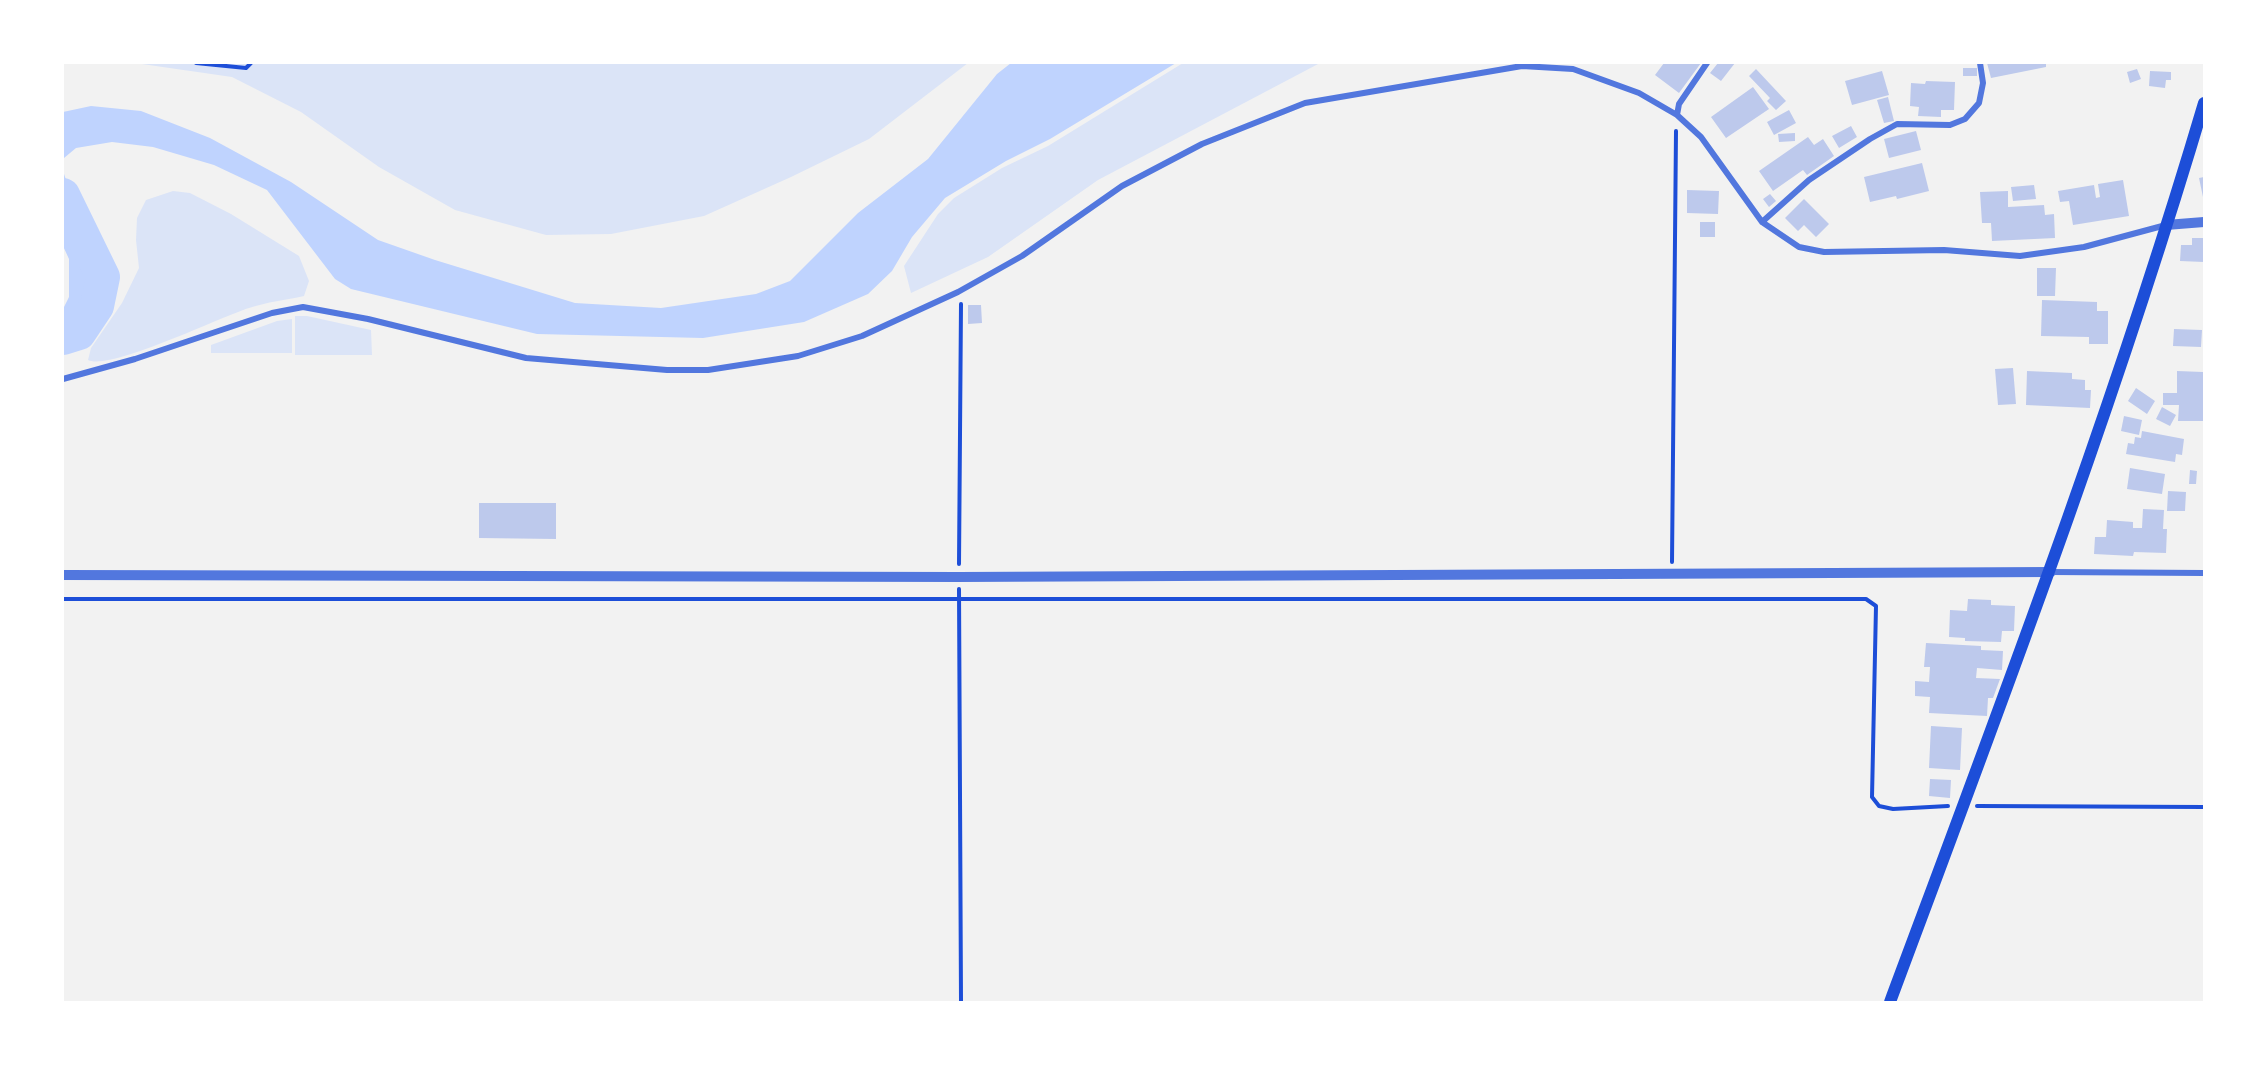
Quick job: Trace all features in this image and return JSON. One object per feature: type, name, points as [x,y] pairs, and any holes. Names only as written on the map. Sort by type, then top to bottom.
[{"type":"main road","points":[[1890,1002],[2051,572],[2145,295],[2204,103]]},
{"type":"street","points":[[1677,115],[1679,104],[1707,63]]},
{"type":"street","points":[[1762,222],[1809,180],[1870,139],[1897,124],[1950,125],[1965,119],[1979,103],[1983,82],[1980,63]]},
{"type":"street","points":[[63,378],[135,359],[272,313],[303,307],[368,319],[526,358],[647,369],[708,369],[798,356],[862,336],[958,291],[1022,256],[1122,186],[1202,144],[1305,103],[1522,66],[1573,69],[1639,93],[1677,115],[1701,137],[1731,175],[1762,222],[1799,247],[1824,252],[1944,249],[2020,256],[2084,247],[2166,225],[2204,222]]},
{"type":"street","points":[[63,575],[959,577],[2204,573]]},
{"type":"path","points":[[196,63],[246,68],[251,63]]},
{"type":"path","points":[[1672,574],[1674,185],[1677,115]]},
{"type":"path","points":[[958,291],[961,308],[959,577],[961,1002]]},
{"type":"path","points":[[63,599],[1866,598],[1876,606],[1872,797],[1879,806],[1893,809],[1964,806],[2204,807]]},
{"type":"shaded area","points":[[135,63],[968,63],[869,139],[704,216],[611,234],[546,235],[455,210],[379,167],[301,112],[232,77]]},
{"type":"shaded area","points":[[1183,63],[1320,63],[1098,180],[988,257],[911,293],[904,266],[938,214],[954,198],[1002,168],[1048,146]]},
{"type":"shaded area","points":[[173,191],[190,193],[231,214],[299,256],[309,281],[304,296],[249,308],[166,342],[118,358],[88,360],[91,348],[122,303],[139,268],[136,240],[137,218],[146,200]]},
{"type":"shaded area","points":[[295,316],[307,316],[371,330],[372,355],[295,355]]},
{"type":"shaded area","points":[[292,319],[292,353],[211,353],[211,345],[277,321]]},
{"type":"water","points":[[1011,63],[1176,63],[1050,139],[1006,161],[945,198],[912,237],[892,271],[868,294],[804,322],[703,338],[537,334],[351,289],[335,279],[267,190],[214,165],[153,147],[112,142],[76,148],[64,158],[63,171],[63,112],[91,106],[141,111],[210,138],[291,182],[378,240],[575,303],[661,308],[756,294],[790,281],[858,213],[928,159],[997,74]]},
{"type":"water","points":[[63,171],[98,274],[98,311],[76,338],[63,342],[63,309],[69,297],[69,259],[63,246]]},
{"type":"building","points":[[1664,63],[1701,63],[1679,93],[1655,75]]},
{"type":"building","points":[[1718,63],[1735,63],[1721,81],[1710,73]]},
{"type":"building","points":[[1987,63],[2046,63],[2046,67],[1991,78]]},
{"type":"building","points":[[1963,68],[1977,68],[1977,76],[1963,76]]},
{"type":"building","points":[[1756,69],[1786,101],[1776,110],[1767,101],[1770,98],[1749,76]]},
{"type":"building","points":[[2137,69],[2141,79],[2130,83],[2127,72]]},
{"type":"building","points":[[1882,71],[1889,95],[1852,105],[1845,81]]},
{"type":"building","points":[[2150,71],[2171,72],[2171,80],[2166,80],[2165,88],[2149,86]]},
{"type":"building","points":[[1926,81],[1955,82],[1954,110],[1941,110],[1941,117],[1918,116],[1919,107],[1910,106],[1911,83],[1925,84]]},
{"type":"building","points":[[1753,87],[1769,109],[1726,138],[1711,117]]},
{"type":"building","points":[[1888,97],[1894,121],[1884,123],[1877,100]]},
{"type":"building","points":[[1789,110],[1796,123],[1774,135],[1767,122]]},
{"type":"building","points":[[1851,126],[1857,137],[1839,148],[1832,136]]},
{"type":"building","points":[[1916,131],[1921,150],[1889,158],[1884,139]]},
{"type":"building","points":[[1795,133],[1795,141],[1779,142],[1778,134]]},
{"type":"building","points":[[1808,137],[1814,145],[1823,139],[1834,156],[1807,175],[1803,170],[1773,191],[1759,171]]},
{"type":"building","points":[[1922,163],[1929,191],[1897,199],[1896,196],[1870,202],[1864,177]]},
{"type":"building","points":[[2204,177],[2204,197],[2203,197],[2199,178]]},
{"type":"building","points":[[2123,180],[2129,216],[2073,225],[2069,201],[2060,202],[2058,191],[2094,185],[2096,198],[2100,197],[2098,184]]},
{"type":"building","points":[[2034,185],[2036,199],[2013,201],[2011,187]]},
{"type":"building","points":[[1687,190],[1719,191],[1718,214],[1687,213]]},
{"type":"building","points":[[2008,191],[2008,207],[2044,205],[2045,215],[2054,214],[2055,238],[1992,241],[1991,223],[1982,223],[1980,192]]},
{"type":"building","points":[[1770,194],[1776,201],[1769,207],[1763,199]]},
{"type":"building","points":[[1804,199],[1829,224],[1816,237],[1804,225],[1798,231],[1785,218]]},
{"type":"building","points":[[1700,222],[1715,222],[1715,237],[1700,237]]},
{"type":"building","points":[[2192,238],[2204,238],[2204,262],[2180,261],[2181,245],[2192,245]]},
{"type":"building","points":[[2037,268],[2056,268],[2055,296],[2037,296]]},
{"type":"building","points":[[2042,300],[2097,302],[2097,311],[2108,311],[2108,344],[2089,344],[2089,337],[2041,336]]},
{"type":"building","points":[[968,305],[981,305],[982,323],[968,324]]},
{"type":"building","points":[[2174,329],[2202,330],[2201,347],[2173,346]]},
{"type":"building","points":[[2013,368],[2016,404],[1998,405],[1995,369]]},
{"type":"building","points":[[2027,371],[2072,373],[2072,379],[2085,380],[2085,390],[2091,390],[2090,408],[2026,405]]},
{"type":"building","points":[[2177,371],[2203,372],[2204,421],[2178,421],[2179,405],[2163,405],[2163,393],[2177,393]]},
{"type":"building","points":[[2136,388],[2155,401],[2147,414],[2128,401]]},
{"type":"building","points":[[2162,407],[2176,415],[2170,426],[2156,419]]},
{"type":"building","points":[[2124,416],[2142,420],[2139,435],[2121,431]]},
{"type":"building","points":[[2142,431],[2184,439],[2182,455],[2176,454],[2175,462],[2126,454],[2128,443],[2134,444],[2135,437],[2141,438]]},
{"type":"building","points":[[2130,468],[2165,474],[2162,494],[2127,489]]},
{"type":"building","points":[[2190,470],[2197,471],[2196,484],[2189,484]]},
{"type":"building","points":[[2168,491],[2186,492],[2185,511],[2167,511]]},
{"type":"building","points":[[479,503],[556,503],[556,539],[479,538]]},
{"type":"building","points":[[2143,509],[2164,510],[2163,529],[2167,529],[2166,553],[2134,552],[2133,556],[2094,554],[2095,537],[2106,537],[2107,520],[2133,522],[2133,528],[2142,528]]},
{"type":"building","points":[[1968,599],[1991,600],[1991,605],[2015,606],[2014,631],[2002,631],[2001,642],[1965,641],[1965,638],[1949,637],[1950,610],[1967,611]]},
{"type":"building","points":[[1926,643],[1981,646],[1981,650],[2003,651],[2002,670],[1977,668],[1976,678],[2000,679],[1993,698],[1988,698],[1987,716],[1929,713],[1930,697],[1915,696],[1915,681],[1929,682],[1930,667],[1924,667]]},
{"type":"building","points":[[1931,726],[1962,728],[1960,770],[1929,768]]},
{"type":"building","points":[[1930,779],[1951,780],[1950,798],[1929,796]]},
{"type":"waterway","points":[[63,195],[103,277],[97,306],[79,333],[63,338]]}]
